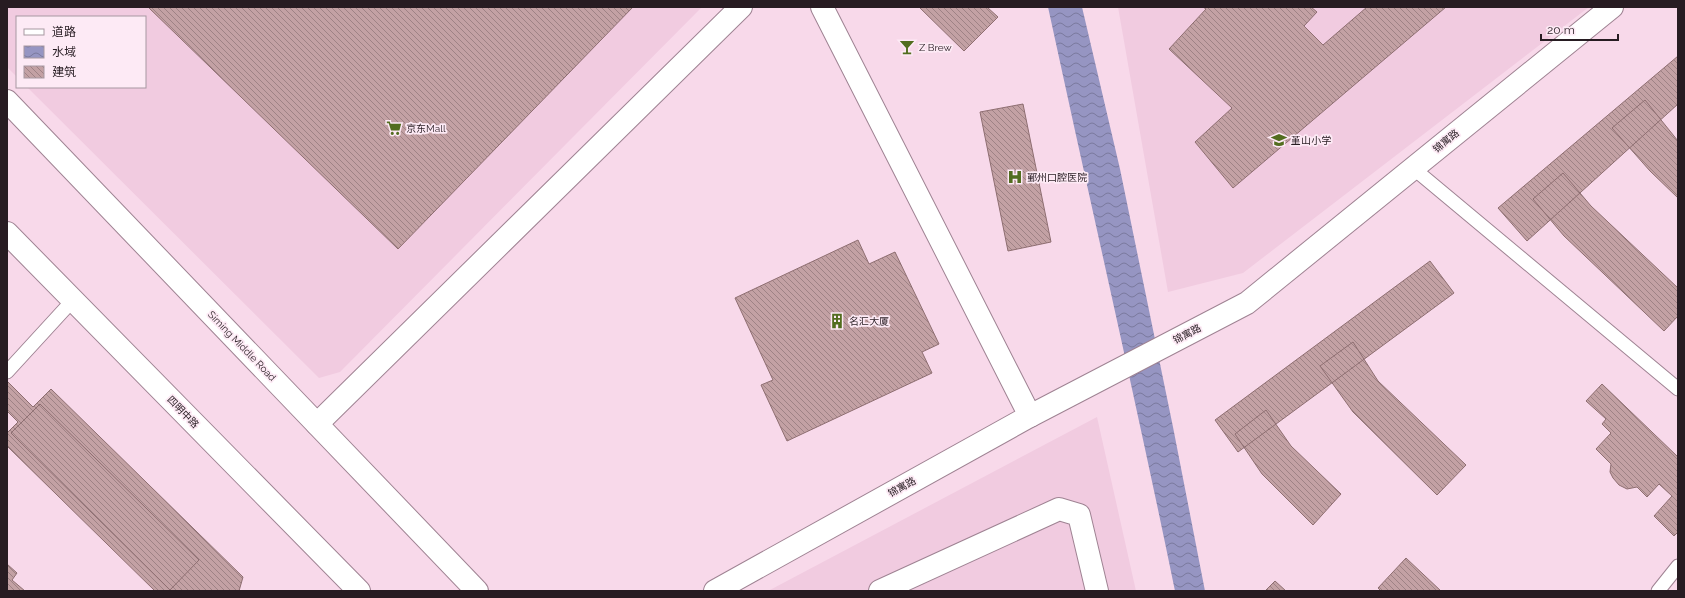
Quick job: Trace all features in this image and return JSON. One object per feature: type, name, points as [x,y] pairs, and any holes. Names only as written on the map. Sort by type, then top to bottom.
[{"type":"street","points":[[317,424],[741,7]]},
{"type":"street","points":[[822,7],[1030,416]]},
{"type":"street","name":"锦寓路","points":[[715,591],[1030,416],[1247,303],[1612,7]]},
{"type":"street","name":"Siming Middle Road","points":[[7,101],[477,591]]},
{"type":"street","name":"四明中路","points":[[7,233],[358,591]]},
{"type":"street","points":[[880,591],[1058,509],[1079,515],[1097,591]]},
{"type":"lane","points":[[1413,168],[1678,389]]},
{"type":"lane","points":[[7,372],[73,300]]},
{"type":"lane","points":[[1658,591],[1678,566]]},
{"type":"shaded area","points":[[7,7],[702,7],[340,372],[319,378],[28,88],[146,88],[146,16],[16,16],[16,76],[7,67]]},
{"type":"shaded area","name":"堇山小学","points":[[1118,7],[1589,7],[1243,273],[1168,292]]},
{"type":"shaded area","points":[[1097,417],[1136,591],[768,591]]},
{"type":"water","points":[[1048,7],[1082,7],[1120,169],[1205,591],[1175,591]]},
{"type":"building","name":"京东Mall","points":[[148,7],[633,7],[398,249]]},
{"type":"building","points":[[919,7],[987,7],[998,17],[964,51]]},
{"type":"building","points":[[1203,7],[1311,7],[1317,12],[1304,26],[1323,45],[1367,7],[1446,7],[1233,188],[1195,142],[1232,108],[1169,49],[1206,9]]},
{"type":"building","points":[[1678,56],[1678,104],[1527,241],[1498,208]]},
{"type":"building","points":[[1645,100],[1678,141],[1678,198],[1650,171],[1612,128]]},
{"type":"building","name":"鄞州口腔医院","points":[[1023,104],[1051,242],[1008,251],[980,112]]},
{"type":"building","points":[[1563,173],[1591,206],[1678,288],[1678,316],[1664,331],[1564,236],[1533,199]]},
{"type":"building","name":"名汇大厦","points":[[858,240],[869,264],[895,252],[939,344],[922,352],[932,373],[787,441],[761,385],[773,380],[735,298]]},
{"type":"building","points":[[1430,261],[1454,293],[1238,452],[1215,420]]},
{"type":"building","points":[[1353,342],[1378,381],[1466,465],[1437,495],[1353,412],[1320,366]]},
{"type":"building","points":[[7,381],[33,407],[51,389],[243,577],[239,591],[155,591],[7,446],[7,433],[18,422],[7,411]]},
{"type":"building","points":[[1602,384],[1678,457],[1678,532],[1674,536],[1654,516],[1672,496],[1659,484],[1647,497],[1637,487],[1627,489],[1619,485],[1610,472],[1611,464],[1596,449],[1611,433],[1602,424],[1606,419],[1586,401]]},
{"type":"building","points":[[40,404],[199,560],[170,590],[11,433]]},
{"type":"building","points":[[1266,410],[1291,446],[1341,494],[1313,525],[1262,474],[1235,434]]},
{"type":"building","points":[[1406,558],[1441,591],[1381,591],[1378,588]]},
{"type":"building","points":[[7,564],[17,573],[12,580],[25,591],[7,591]]},
{"type":"building","points":[[1275,581],[1286,591],[1265,591]]},
{"type":"place","name":"Z Brew","points":[[907,47]]},
{"type":"place","name":"京东Mall","points":[[394,128]]},
{"type":"place","name":"堇山小学","points":[[1279,140]]},
{"type":"place","name":"鄞州口腔医院","points":[[1015,177]]},
{"type":"place","name":"名汇大厦","points":[[837,321]]}]
